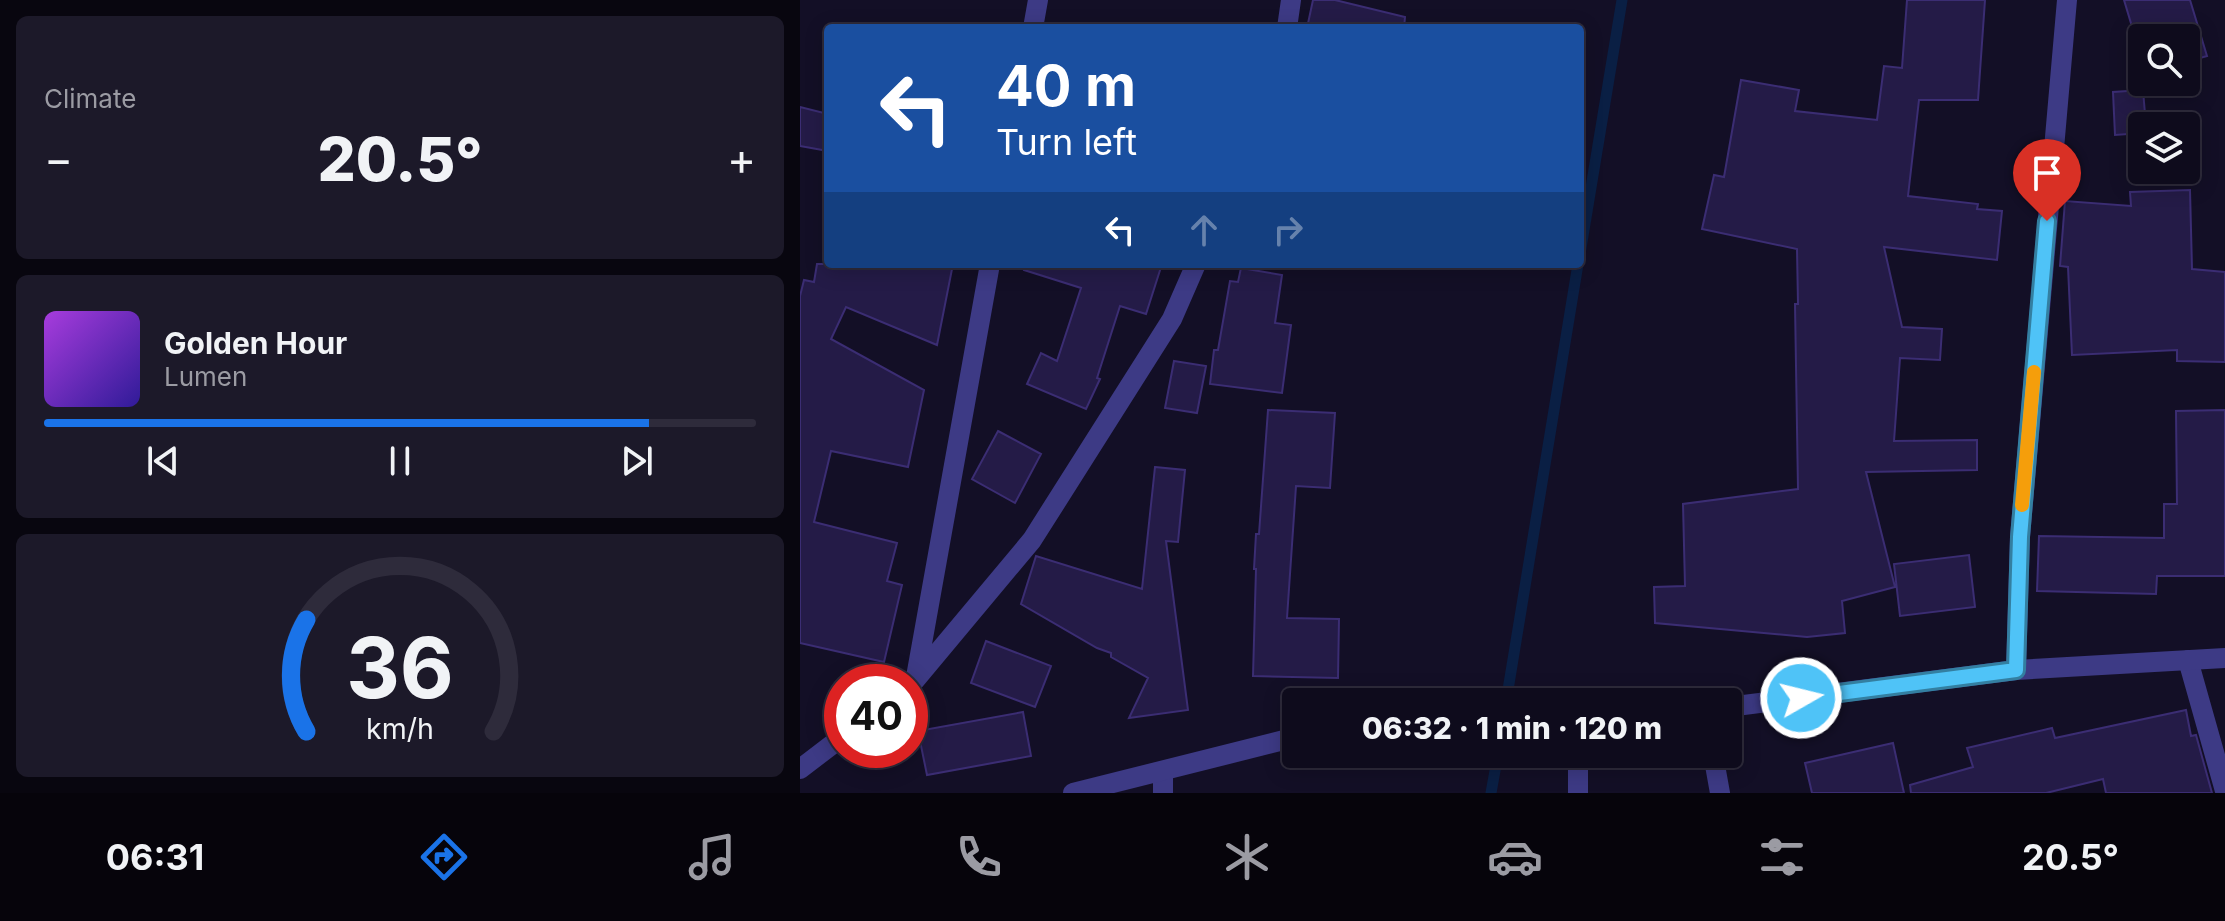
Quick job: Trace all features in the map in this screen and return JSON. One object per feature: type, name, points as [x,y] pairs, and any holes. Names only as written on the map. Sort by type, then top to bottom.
[{"type":"street","points":[[1034,24],[1038,0]]},
{"type":"street","points":[[1288,24],[1291,0]]},
{"type":"street","points":[[2016,670],[2020,537],[2067,0]]},
{"type":"street","points":[[917,664],[989,268]]},
{"type":"street","points":[[928,666],[1032,540],[1172,319],[1194,268]]},
{"type":"street","points":[[1742,705],[2016,670],[2225,658]]},
{"type":"street","points":[[2188,660],[2225,791]]},
{"type":"street","points":[[1073,793],[1282,741]]},
{"type":"street","points":[[800,769],[824,751]]},
{"type":"street","points":[[1578,768],[1578,793]]},
{"type":"street","points":[[1716,768],[1720,793]]},
{"type":"street","points":[[1163,771],[1163,793]]},
{"type":"building","points":[[1313,0],[1335,0],[1405,17],[1404,24],[1308,24]]},
{"type":"building","points":[[1907,0],[1985,0],[1978,100],[1919,100],[1908,196],[1978,204],[1977,209],[2002,211],[1997,260],[1884,247],[1902,327],[1942,329],[1940,360],[1900,358],[1894,441],[1977,440],[1977,470],[1866,472],[1895,587],[1842,601],[1845,633],[1807,637],[1655,623],[1654,587],[1685,586],[1683,504],[1798,489],[1797,249],[1702,229],[1714,175],[1724,177],[1741,80],[1799,90],[1795,111],[1877,120],[1884,66],[1902,68]]},
{"type":"building","points":[[2124,0],[2190,0],[2197,24],[2131,24]]},
{"type":"building","points":[[2200,33],[2207,56],[2200,58]]},
{"type":"building","points":[[2128,91],[2128,96],[2144,96],[2145,112],[2128,112],[2128,134],[2115,135],[2113,92]]},
{"type":"building","points":[[800,107],[824,113],[824,150],[800,146]]},
{"type":"building","points":[[2190,190],[2192,269],[2225,272],[2225,362],[2177,361],[2177,350],[2072,355],[2068,267],[2060,266],[2065,201],[2131,206],[2130,192]]},
{"type":"building","points":[[817,264],[824,264],[824,268],[952,268],[937,345],[846,307],[831,339],[924,390],[908,467],[831,451],[814,522],[897,543],[887,581],[902,585],[884,662],[800,643],[800,296],[804,280],[814,282]]},
{"type":"building","points":[[1161,268],[1146,314],[1120,306],[1097,378],[1100,379],[1086,409],[1027,384],[1041,353],[1057,361],[1081,288],[1024,270]]},
{"type":"building","points":[[1241,268],[1282,275],[1275,323],[1291,325],[1282,393],[1210,384],[1214,350],[1218,350],[1230,281],[1238,282]]},
{"type":"building","points":[[1174,361],[1206,366],[1197,413],[1165,408]]},
{"type":"building","points":[[1268,410],[1335,413],[1330,488],[1296,486],[1287,618],[1339,619],[1338,678],[1253,676],[1254,569]]},
{"type":"building","points":[[2225,410],[2225,576],[2157,576],[2156,594],[2037,591],[2039,536],[2164,538],[2164,504],[2177,504],[2176,411]]},
{"type":"building","points":[[998,431],[1041,454],[1015,503],[972,479]]},
{"type":"building","points":[[1155,467],[1185,470],[1178,542],[1166,541],[1188,710],[1129,718],[1148,678],[1111,657],[1111,653],[1021,604],[1036,556],[1142,589]]},
{"type":"building","points":[[1969,555],[1975,607],[1900,616],[1894,564]]},
{"type":"building","points":[[986,641],[1051,666],[1035,707],[971,683]]},
{"type":"building","points":[[2186,710],[2191,736],[2196,735],[2212,793],[2106,793],[2103,779],[2046,793],[1911,793],[1910,785],[1973,767],[1967,748],[2052,728],[2055,738]]},
{"type":"building","points":[[1023,712],[1031,756],[927,775],[928,729]]},
{"type":"building","points":[[1893,743],[1904,793],[1812,793],[1805,763]]},
{"type":"waterway","points":[[1584,230],[1622,0]]},
{"type":"waterway","points":[[1508,688],[1577,268]]},
{"type":"waterway","points":[[1491,793],[1495,768]]},
{"type":"slow traffic","points":[[2022,505],[2034,372]]},
{"type":"route","points":[[1801,698],[2016,670],[2020,537],[2047,221]]}]
